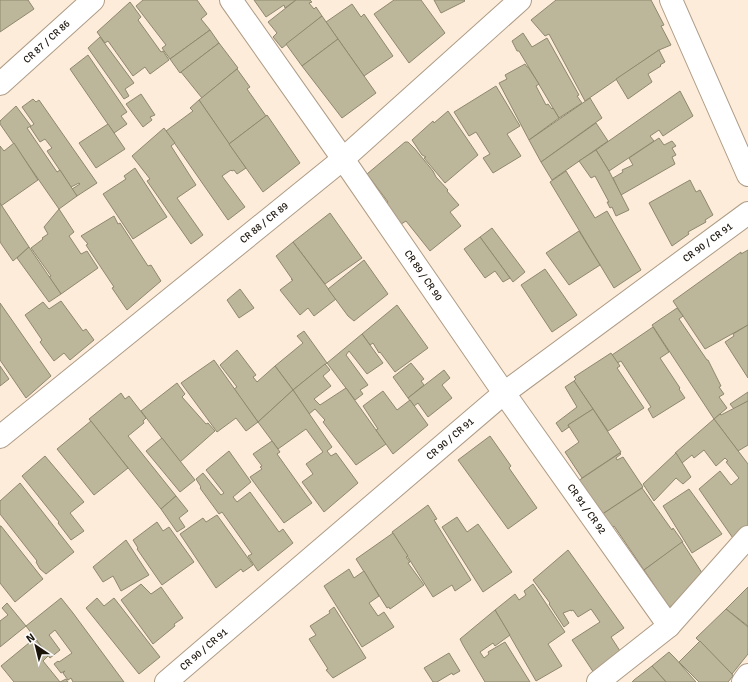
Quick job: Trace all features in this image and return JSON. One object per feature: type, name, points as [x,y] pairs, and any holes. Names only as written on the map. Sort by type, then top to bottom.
[{"type":"street","name":"CR 87 / CR 86","points":[[0,84],[93,0]]},
{"type":"street","name":"CR 89 / CR 90","points":[[231,0],[343,159],[504,394]]},
{"type":"street","name":"CR 88 / CR 89","points":[[0,437],[343,159],[520,0]]},
{"type":"street","points":[[671,0],[748,175]]},
{"type":"street","name":"CR 90 / CR 91","points":[[166,682],[504,394],[748,213]]},
{"type":"street","name":"CR 91 / CR 92","points":[[504,394],[669,626]]},
{"type":"street","points":[[598,682],[669,626],[748,537]]},
{"type":"street","points":[[743,682],[748,675]]},
{"type":"building","points":[[0,0],[28,0],[34,9],[0,32]]},
{"type":"building","points":[[143,0],[197,0],[207,14],[201,19],[210,30],[170,59],[162,48],[166,45],[136,6]]},
{"type":"building","points":[[254,0],[296,0],[285,8],[284,5],[266,17]]},
{"type":"building","points":[[296,0],[310,0],[312,2],[309,3],[314,9],[316,7],[322,16],[282,48],[273,37],[277,33],[268,22]]},
{"type":"building","points":[[394,0],[421,0],[445,33],[409,63],[374,14]]},
{"type":"building","points":[[434,0],[464,0],[465,1],[441,13]]},
{"type":"building","points":[[556,0],[651,0],[664,25],[661,26],[671,45],[659,50],[585,101],[549,34],[545,36],[531,20]]},
{"type":"building","points":[[130,2],[141,17],[138,20],[161,52],[163,51],[169,60],[150,74],[145,67],[133,76],[108,41],[105,43],[97,32]]},
{"type":"building","points":[[352,4],[361,17],[364,14],[393,56],[364,76],[326,22]]},
{"type":"building","points":[[322,16],[338,39],[302,66],[286,44]]},
{"type":"building","points":[[210,30],[219,43],[180,73],[170,59]]},
{"type":"building","points":[[523,33],[532,47],[547,38],[579,95],[577,96],[582,103],[559,118],[512,41]]},
{"type":"building","points":[[100,37],[134,83],[125,89],[129,96],[124,99],[88,48]]},
{"type":"building","points":[[338,39],[376,93],[342,118],[302,66]]},
{"type":"building","points":[[219,43],[238,68],[202,98],[181,72]]},
{"type":"building","points":[[659,50],[665,62],[648,74],[652,82],[628,99],[616,79]]},
{"type":"building","points":[[88,55],[127,112],[121,116],[127,124],[114,133],[70,69]]},
{"type":"building","points":[[525,64],[539,84],[536,86],[546,105],[548,104],[552,109],[553,108],[559,118],[529,140],[499,83],[507,79],[505,75]]},
{"type":"building","points":[[237,69],[250,87],[247,89],[266,116],[229,144],[199,100]]},
{"type":"building","points":[[496,86],[520,126],[507,134],[521,156],[493,173],[483,158],[490,154],[476,132],[469,136],[454,112]]},
{"type":"building","points":[[680,91],[693,116],[663,136],[659,130],[650,136],[654,141],[609,171],[596,150]]},
{"type":"building","points":[[141,94],[155,115],[150,117],[152,120],[143,127],[126,104]]},
{"type":"building","points":[[590,98],[602,118],[541,162],[529,140]]},
{"type":"building","points":[[33,99],[36,102],[39,100],[97,183],[77,196],[72,189],[80,184],[79,183],[71,187],[47,151],[52,148],[45,139],[40,142],[30,127],[34,124],[22,107]]},
{"type":"building","points":[[199,100],[246,168],[237,174],[234,170],[231,170],[222,176],[245,207],[228,220],[166,131],[193,111],[190,108]]},
{"type":"building","points":[[16,106],[31,126],[27,128],[57,172],[60,170],[77,196],[59,209],[0,124],[0,121]]},
{"type":"building","points":[[448,111],[478,155],[445,183],[424,158],[426,157],[422,155],[412,140],[433,121],[434,123]]},
{"type":"building","points":[[267,115],[300,163],[263,192],[229,144]]},
{"type":"building","points":[[596,123],[608,141],[552,180],[541,162]]},
{"type":"building","points":[[108,124],[125,149],[96,168],[79,143]]},
{"type":"building","points":[[164,128],[175,143],[171,146],[196,185],[177,198],[203,235],[191,244],[147,181],[150,179],[132,156]]},
{"type":"building","points":[[659,138],[664,145],[672,141],[676,146],[672,148],[676,155],[672,157],[675,164],[621,195],[613,178],[623,172],[622,170],[633,165],[629,158]]},
{"type":"building","points":[[405,142],[408,142],[415,149],[459,205],[450,212],[461,226],[430,251],[406,221],[398,226],[383,205],[388,202],[367,174]]},
{"type":"building","points":[[14,143],[38,180],[1,206],[0,146],[4,151]]},
{"type":"building","points":[[596,150],[609,171],[629,210],[616,216],[612,207],[610,208],[607,202],[609,202],[595,176],[591,178],[579,161]]},
{"type":"building","points":[[135,168],[167,217],[133,239],[103,194],[126,179],[124,176]]},
{"type":"building","points":[[566,171],[595,218],[607,211],[641,270],[614,288],[550,182]]},
{"type":"building","points":[[690,180],[696,192],[700,190],[713,215],[705,220],[706,222],[688,232],[689,234],[672,246],[649,203]]},
{"type":"building","points":[[0,203],[29,247],[13,261],[0,242]]},
{"type":"building","points":[[59,209],[74,232],[69,236],[81,254],[87,251],[98,268],[61,294],[49,277],[51,276],[31,248],[48,234],[44,227]]},
{"type":"building","points":[[330,213],[362,258],[325,284],[293,242]]},
{"type":"building","points":[[114,216],[148,266],[151,265],[161,281],[127,310],[112,288],[114,287],[86,245],[88,244],[81,236]]},
{"type":"building","points":[[492,228],[525,272],[513,282],[480,237]]},
{"type":"building","points":[[579,231],[600,265],[569,285],[546,253]]},
{"type":"building","points":[[480,237],[510,278],[503,282],[495,271],[485,278],[464,249]]},
{"type":"building","points":[[293,242],[336,299],[314,316],[308,308],[300,315],[280,290],[293,280],[276,256]]},
{"type":"building","points":[[29,247],[61,294],[49,302],[17,258]]},
{"type":"building","points":[[748,250],[748,325],[705,349],[673,301],[741,252],[741,254]]},
{"type":"building","points":[[364,260],[388,294],[354,321],[348,316],[328,289]]},
{"type":"building","points":[[545,269],[577,315],[552,332],[521,285]]},
{"type":"building","points":[[240,289],[254,308],[239,318],[227,300]]},
{"type":"building","points":[[61,301],[83,331],[86,329],[94,340],[70,360],[64,353],[54,361],[40,342],[42,340],[25,315],[43,302],[49,309]]},
{"type":"building","points":[[0,303],[51,376],[26,398],[0,360]]},
{"type":"building","points":[[397,305],[428,348],[395,372],[380,352],[379,353],[373,343],[370,345],[362,334]]},
{"type":"building","points":[[677,308],[683,316],[679,319],[708,360],[721,386],[719,387],[724,394],[719,397],[727,408],[714,419],[652,325]]},
{"type":"building","points":[[748,325],[748,378],[725,342],[734,336],[733,334]]},
{"type":"building","points":[[653,327],[669,352],[660,358],[685,398],[653,418],[648,409],[651,407],[621,361],[617,363],[612,355]]},
{"type":"building","points":[[304,331],[327,363],[293,390],[275,366],[303,343],[297,336]]},
{"type":"building","points":[[362,334],[383,363],[367,374],[349,351],[346,355],[368,385],[360,390],[363,394],[355,400],[327,363]]},
{"type":"building","points":[[237,350],[256,375],[253,377],[257,382],[275,366],[293,390],[258,422],[234,389],[237,387],[220,365]]},
{"type":"building","points":[[611,353],[620,366],[617,368],[644,408],[608,431],[574,381],[576,379],[574,377]]},
{"type":"building","points":[[214,360],[258,422],[246,431],[236,418],[217,432],[181,383]]},
{"type":"building","points":[[411,363],[424,379],[421,381],[424,385],[408,398],[393,377]]},
{"type":"building","points":[[325,364],[330,370],[323,376],[331,386],[314,399],[320,405],[346,388],[386,444],[356,465],[323,422],[325,420],[315,409],[309,414],[293,390]]},
{"type":"building","points":[[0,366],[9,379],[0,386]]},
{"type":"building","points":[[444,370],[450,378],[442,385],[452,398],[428,417],[418,403],[414,406],[408,398]]},
{"type":"building","points":[[574,381],[593,409],[568,425],[569,427],[562,432],[556,423],[577,407],[565,387]]},
{"type":"building","points":[[177,383],[185,394],[182,397],[206,424],[208,423],[215,431],[180,462],[141,411]]},
{"type":"building","points":[[293,390],[332,447],[327,451],[331,456],[336,453],[358,483],[324,512],[302,482],[313,474],[306,464],[323,452],[306,429],[278,449],[258,422]]},
{"type":"building","points":[[383,391],[397,410],[410,400],[428,425],[393,454],[376,430],[378,429],[363,406]]},
{"type":"building","points":[[748,392],[748,401],[734,409],[730,404]]},
{"type":"building","points":[[121,393],[125,399],[129,396],[146,418],[143,421],[144,423],[128,436],[176,496],[161,509],[89,419]]},
{"type":"building","points":[[748,401],[748,445],[738,451],[714,419],[720,414],[721,415]]},
{"type":"building","points":[[593,409],[621,452],[582,478],[565,452],[579,442],[568,425]]},
{"type":"building","points":[[714,419],[748,464],[748,530],[737,544],[699,489],[720,471],[731,485],[739,478],[726,462],[728,461],[725,458],[716,466],[704,450],[694,458],[692,455],[682,463],[675,453]]},
{"type":"building","points":[[91,421],[128,468],[94,495],[57,449]]},
{"type":"building","points":[[490,436],[511,466],[509,468],[537,508],[508,529],[458,460]]},
{"type":"building","points":[[162,438],[195,480],[180,492],[146,451]]},
{"type":"building","points":[[272,441],[280,452],[277,454],[312,503],[284,523],[250,477],[262,469],[260,467],[262,466],[253,454]]},
{"type":"building","points":[[229,451],[251,482],[233,497],[237,502],[250,492],[279,532],[283,529],[293,543],[258,571],[248,556],[252,554],[222,512],[219,514],[200,488],[201,487],[196,479],[203,473],[221,495],[224,493],[206,470]]},
{"type":"building","points":[[620,453],[621,454],[616,458],[617,460],[623,457],[643,487],[598,517],[575,483]]},
{"type":"building","points":[[676,453],[691,477],[683,484],[676,478],[654,501],[643,484]]},
{"type":"building","points":[[45,456],[84,502],[70,513],[84,531],[71,540],[58,523],[59,522],[22,476]]},
{"type":"building","points":[[20,483],[74,552],[46,574],[40,569],[36,562],[37,561],[0,514],[0,501]]},
{"type":"building","points":[[642,488],[672,530],[673,528],[683,542],[644,570],[614,526],[608,531],[598,517]]},
{"type":"building","points":[[689,489],[722,534],[692,553],[663,506]]},
{"type":"building","points":[[176,496],[188,511],[179,518],[185,527],[177,532],[161,509]]},
{"type":"building","points":[[428,505],[437,519],[434,520],[471,580],[455,591],[452,585],[433,597],[392,532]]},
{"type":"building","points":[[217,515],[253,565],[243,572],[241,569],[216,588],[180,534],[203,518],[206,522]]},
{"type":"building","points":[[457,517],[467,532],[478,524],[512,572],[483,592],[442,527]]},
{"type":"building","points":[[157,522],[163,531],[169,527],[194,562],[162,585],[137,549],[138,548],[133,540]]},
{"type":"building","points":[[0,526],[43,579],[15,602],[0,583]]},
{"type":"building","points":[[393,533],[408,556],[406,557],[410,562],[408,563],[424,585],[390,609],[389,607],[387,608],[356,559]]},
{"type":"building","points":[[126,540],[149,575],[121,591],[113,576],[103,582],[93,567]]},
{"type":"building","points":[[682,542],[706,579],[681,601],[669,607],[644,570]]},
{"type":"building","points":[[568,550],[624,628],[611,637],[620,651],[594,673],[572,640],[600,622],[591,609],[578,617],[573,610],[571,610],[563,613],[569,623],[564,627],[549,604],[550,603],[533,580]]},
{"type":"building","points":[[349,569],[354,578],[364,571],[379,596],[369,603],[378,616],[384,612],[394,627],[362,647],[324,586]]},
{"type":"building","points":[[141,584],[151,594],[161,587],[183,618],[174,624],[175,626],[153,644],[121,600]]},
{"type":"building","points":[[533,584],[565,632],[548,644],[562,666],[536,681],[495,610],[515,594],[519,600],[526,595],[524,591]]},
{"type":"building","points":[[748,587],[748,626],[726,609]]},
{"type":"building","points":[[61,598],[124,682],[73,682],[71,678],[68,680],[63,673],[65,671],[61,673],[54,664],[72,653],[55,630],[49,635],[60,650],[50,658],[26,626]]},
{"type":"building","points":[[97,598],[104,606],[114,598],[160,657],[139,674],[86,608]]},
{"type":"building","points":[[7,603],[26,626],[0,647],[0,621],[8,615],[2,608]]},
{"type":"building","points":[[334,607],[366,658],[333,678],[326,670],[328,669],[309,639],[316,635],[310,626],[330,613],[329,611]]},
{"type":"building","points":[[726,609],[748,627],[748,654],[732,674],[696,638]]},
{"type":"building","points":[[495,610],[510,635],[495,646],[493,643],[480,652],[484,658],[489,654],[488,652],[505,642],[530,682],[485,682],[460,639]]},
{"type":"building","points":[[35,638],[48,656],[43,661],[60,682],[14,682],[1,666]]},
{"type":"building","points":[[700,641],[732,674],[733,676],[728,682],[699,682],[679,662]]},
{"type":"building","points":[[669,652],[696,682],[666,682],[652,666]]},
{"type":"building","points":[[449,653],[460,671],[453,675],[452,673],[437,682],[433,682],[424,668]]},
{"type":"building","points":[[652,666],[666,682],[632,682],[634,680]]},
{"type":"building","points":[[66,679],[68,682],[60,682]]}]
